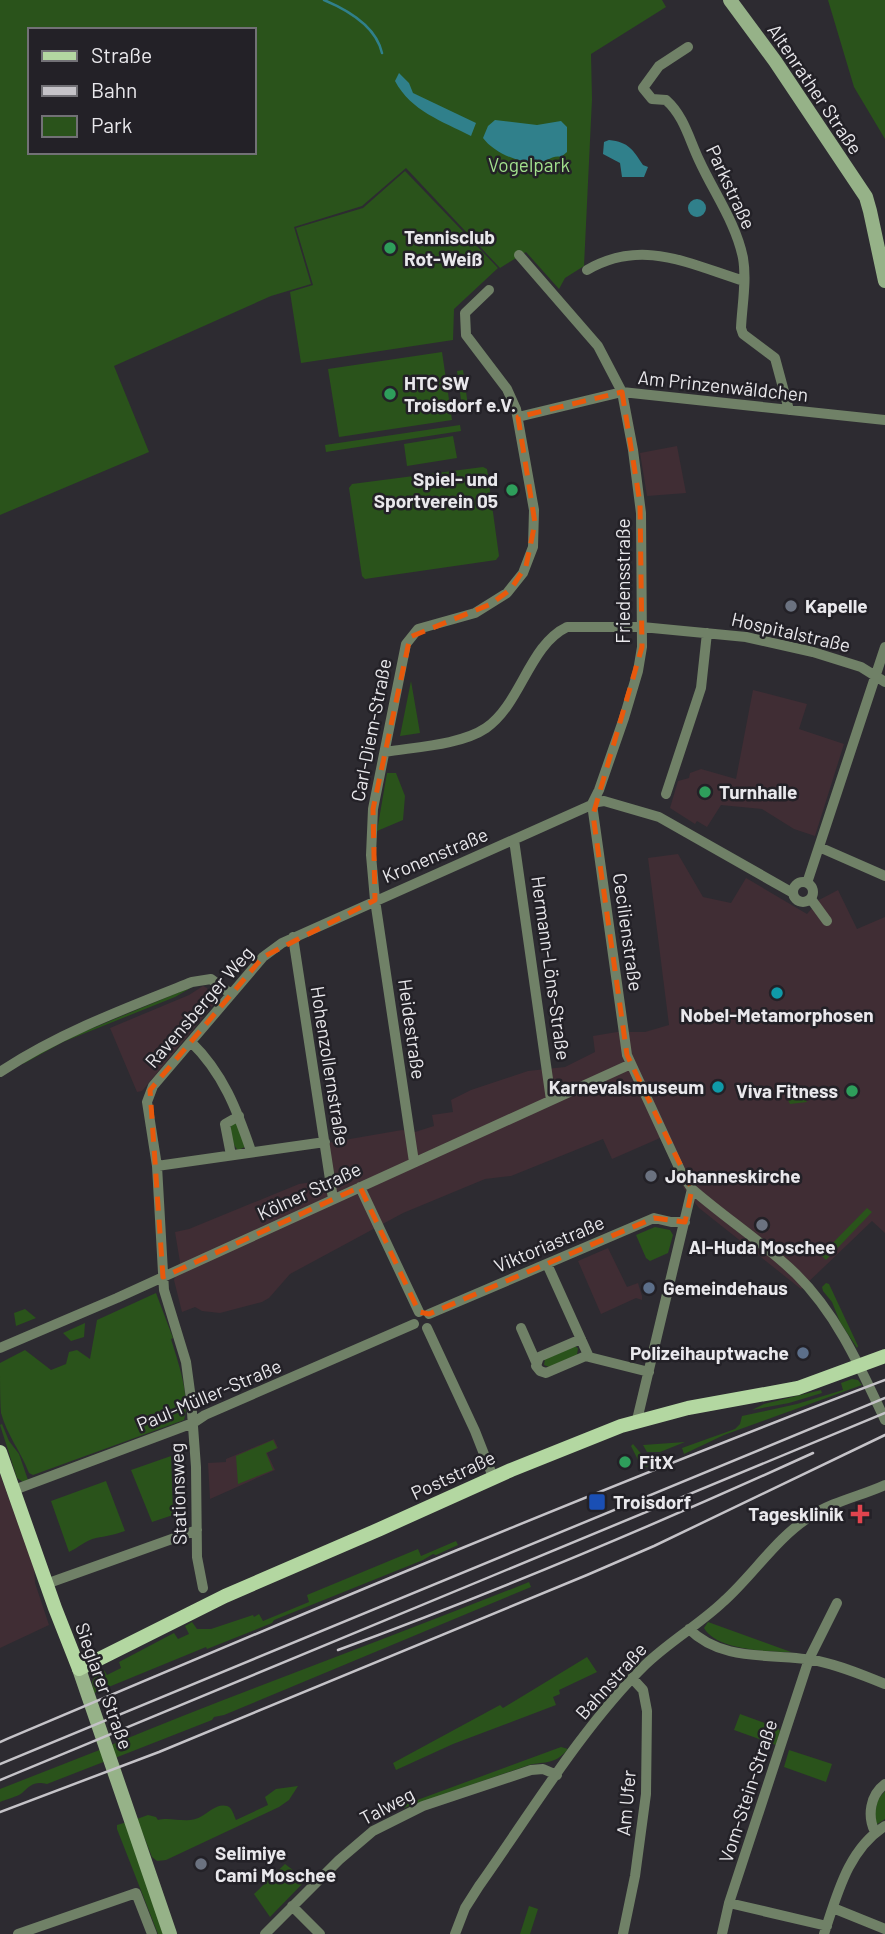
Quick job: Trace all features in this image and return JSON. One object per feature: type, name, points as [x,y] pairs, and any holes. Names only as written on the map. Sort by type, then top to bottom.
[{"type":"main road","name":"Poststraße","points":[[79,1669],[225,1595],[493,1477],[638,1420],[790,1390],[885,1356]]},
{"type":"main road","name":"Sieglarer Straße","points":[[0,1452],[79,1669]]},
{"type":"street","name":"Altenrather Straße","points":[[730,0],[775,61],[866,197],[885,281]]},
{"type":"street","name":"Parkstraße","points":[[688,47],[659,66],[643,88],[652,99],[666,100],[681,118],[729,217],[742,256],[744,281],[741,328],[743,334],[775,358],[789,410]]},
{"type":"street","points":[[587,270],[620,256],[647,254],[680,261],[744,281]]},
{"type":"street","name":"Friedensstraße","points":[[519,255],[592,337],[622,392],[640,503],[642,647],[635,685],[592,804]]},
{"type":"street","name":"Carl-Diem-Straße","points":[[375,900],[371,827],[401,662],[410,636],[418,629],[475,613],[491,604],[515,585],[533,547],[535,523],[518,417],[512,397],[466,335],[465,313],[489,290]]},
{"type":"street","name":"Am Prinzenwäldchen","points":[[518,417],[622,392],[885,420]]},
{"type":"street","name":"Hospitalstraße","points":[[385,752],[462,738],[488,727],[506,710],[548,642],[567,627],[642,627],[747,637],[813,652],[861,667],[880,678]]},
{"type":"street","points":[[666,794],[701,688],[707,632]]},
{"type":"street","points":[[807,883],[880,678],[885,647]]},
{"type":"street","points":[[592,804],[604,801],[659,817],[793,893],[799,901],[811,899],[813,892],[807,883]]},
{"type":"street","name":"Kronenstraße","points":[[293,937],[592,804]]},
{"type":"street","name":"Cecilienstraße","points":[[592,804],[627,1055],[692,1189]]},
{"type":"street","name":"Hermann-Löns-Straße","points":[[514,840],[551,1100]]},
{"type":"street","points":[[820,848],[885,876]]},
{"type":"street","points":[[793,893],[797,885],[807,883]]},
{"type":"street","points":[[811,899],[827,920]]},
{"type":"street","name":"Heidestraße","points":[[375,900],[414,1162]]},
{"type":"street","name":"Ravensberger Weg","points":[[163,1277],[157,1166],[149,1115],[149,1095],[263,957],[293,937]]},
{"type":"street","name":"Hohenzollernstraße","points":[[293,937],[333,1199]]},
{"type":"street","points":[[0,1072],[62,1036],[192,982],[211,979],[231,994]]},
{"type":"street","points":[[191,1042],[215,1067],[239,1116],[251,1152]]},
{"type":"street","name":"Kölner Straße","points":[[1,1348],[631,1064]]},
{"type":"street","points":[[231,1155],[225,1124],[239,1116]]},
{"type":"street","points":[[157,1166],[325,1142]]},
{"type":"street","points":[[360,1187],[424,1313],[431,1320],[426,1328]]},
{"type":"street","points":[[638,1420],[692,1189],[799,1276],[824,1308],[860,1366],[885,1420]]},
{"type":"street","name":"Viktoriastraße","points":[[424,1313],[654,1218],[685,1222]]},
{"type":"street","points":[[547,1264],[590,1358],[649,1372]]},
{"type":"street","name":"Stationsweg","points":[[163,1277],[164,1290],[186,1362],[193,1423],[198,1569],[203,1588]]},
{"type":"street","points":[[424,1313],[414,1317],[415,1324],[426,1328]]},
{"type":"street","name":"Paul-Müller-Straße","points":[[14,1490],[193,1423],[205,1415],[415,1324]]},
{"type":"street","points":[[426,1328],[475,1431],[493,1477]]},
{"type":"street","points":[[521,1328],[538,1369],[546,1373],[588,1355]]},
{"type":"street","points":[[536,1362],[539,1357],[581,1339]]},
{"type":"street","name":"Bahnstraße","points":[[455,1934],[473,1895],[598,1719],[632,1678],[659,1653],[726,1601],[785,1537],[806,1520],[828,1507],[885,1485]]},
{"type":"street","points":[[46,1584],[197,1530]]},
{"type":"street","name":"Vom-Stein-Straße","points":[[722,1934],[729,1903],[809,1659],[837,1603]]},
{"type":"street","points":[[690,1629],[702,1638],[739,1653],[828,1663],[885,1684]]},
{"type":"street","name":"Sieglarer Straße","points":[[79,1669],[170,1934]]},
{"type":"street","name":"Am Ufer","points":[[623,1934],[635,1876],[646,1794],[647,1711],[643,1690],[632,1678]]},
{"type":"street","name":"Talweg","points":[[265,1934],[357,1843],[373,1831],[410,1811],[531,1770],[543,1769],[557,1775]]},
{"type":"street","points":[[875,1832],[869,1814],[876,1792],[885,1784]]},
{"type":"street","points":[[729,1903],[825,1930],[852,1861],[875,1832],[885,1826]]},
{"type":"street","points":[[18,1934],[136,1893],[152,1934]]},
{"type":"street","points":[[292,1906],[320,1934]]},
{"type":"street","points":[[833,1908],[885,1929]]},
{"type":"highlighted area","points":[[622,392],[640,503],[642,647],[593,815],[627,1055],[692,1189],[685,1222],[654,1218],[429,1314],[419,1312],[360,1187],[163,1277],[150,1090],[263,957],[375,900],[373,809],[410,637],[491,604],[511,589],[526,566],[535,523],[518,417]]},
{"type":"shaded area","points":[[677,446],[686,493],[647,496],[640,453]]},
{"type":"shaded area","points":[[753,690],[807,704],[799,729],[844,744],[815,836],[794,829],[762,809],[721,805],[707,827],[697,821],[695,824],[670,808],[678,781],[689,778],[690,773],[701,769],[736,779]]},
{"type":"shaded area","points":[[678,854],[703,897],[731,903],[746,878],[807,914],[819,900],[838,890],[857,929],[885,917],[885,1233],[872,1221],[801,1289],[699,1208],[684,1189],[660,1138],[612,1159],[603,1139],[511,1176],[485,1179],[403,1213],[290,1274],[269,1298],[262,1302],[220,1313],[202,1311],[195,1307],[182,1312],[174,1280],[180,1262],[175,1232],[189,1229],[299,1184],[333,1179],[327,1143],[402,1130],[415,1132],[434,1126],[432,1115],[453,1112],[451,1100],[471,1090],[528,1071],[565,1067],[595,1052],[593,1036],[617,1032],[645,1032],[669,1025],[648,858]]},
{"type":"shaded area","points":[[203,986],[207,988],[214,1004],[142,1091],[137,1092],[110,1028],[189,995]]},
{"type":"shaded area","points":[[608,1248],[627,1287],[638,1283],[642,1300],[636,1298],[601,1314],[578,1261]]},
{"type":"shaded area","points":[[274,1439],[278,1448],[267,1453],[275,1470],[210,1499],[208,1463],[226,1462],[226,1459]]},
{"type":"shaded area","points":[[0,1474],[34,1567],[35,1583],[49,1625],[0,1648]]},
{"type":"green space","name":"Vogelpark","points":[[0,0],[662,0],[666,7],[591,54],[592,99],[584,266],[565,278],[559,289],[526,252],[500,268],[406,168],[362,206],[294,227],[311,284],[271,296],[114,366],[149,452],[0,515]]},
{"type":"green space","points":[[828,0],[885,0],[885,139],[854,87]]},
{"type":"green space","name":"Tennisclub Rot-Weiß","points":[[405,171],[498,268],[454,309],[453,340],[301,363],[290,292],[313,285],[296,228],[363,208]]},
{"type":"green space","name":"HTC SW Troisdorf e.V.","points":[[442,352],[452,420],[339,437],[328,369]]},
{"type":"green space","points":[[463,370],[468,406],[462,407],[457,371]]},
{"type":"green space","points":[[460,425],[461,431],[326,452],[325,445]]},
{"type":"green space","points":[[453,436],[457,458],[407,466],[404,444]]},
{"type":"green space","points":[[483,467],[487,469],[499,556],[496,560],[365,579],[362,576],[349,488],[352,484]]},
{"type":"green space","points":[[411,681],[420,733],[400,736]]},
{"type":"green space","points":[[387,773],[396,773],[405,796],[403,820],[377,831]]},
{"type":"green space","points":[[194,986],[175,997],[63,1042],[23,1064],[57,1043]]},
{"type":"green space","points":[[797,1088],[807,1102],[790,1104],[788,1100],[793,1089]]},
{"type":"green space","points":[[237,1123],[245,1147],[238,1150],[231,1130],[231,1124]]},
{"type":"green space","points":[[867,1208],[872,1212],[826,1260],[821,1255]]},
{"type":"green space","points":[[655,1227],[670,1230],[673,1235],[668,1253],[650,1261],[636,1235]]},
{"type":"green space","points":[[826,1283],[829,1284],[857,1348],[823,1291],[822,1287]]},
{"type":"green space","points":[[156,1293],[173,1338],[171,1339],[182,1378],[186,1400],[184,1420],[33,1475],[29,1473],[1,1413],[0,1363],[25,1350],[51,1370],[66,1364],[69,1352],[77,1350],[90,1359],[97,1320]]},
{"type":"green space","points":[[25,1309],[36,1318],[16,1326],[14,1313]]},
{"type":"green space","points":[[85,1323],[84,1337],[71,1341],[63,1333]]},
{"type":"green space","points":[[574,1346],[578,1348],[577,1355],[549,1367],[544,1365],[545,1359]]},
{"type":"green space","points":[[858,1380],[862,1385],[724,1435],[684,1454],[682,1448],[735,1429],[742,1416],[843,1390],[841,1383]]},
{"type":"green space","points":[[821,1390],[822,1393],[789,1403],[752,1410],[764,1404]]},
{"type":"green space","points":[[2,1424],[9,1441],[19,1454],[28,1480],[23,1482],[17,1478],[0,1425]]},
{"type":"green space","points":[[273,1440],[277,1448],[266,1453],[273,1470],[238,1484],[236,1456]]},
{"type":"green space","points":[[685,1442],[660,1452],[647,1452],[643,1445]]},
{"type":"green space","points":[[633,1444],[653,1465],[642,1468],[631,1446]]},
{"type":"green space","points":[[171,1456],[173,1515],[152,1522],[131,1470]]},
{"type":"green space","points":[[106,1481],[125,1531],[92,1539],[69,1552],[51,1501]]},
{"type":"green space","points":[[456,1541],[458,1545],[436,1555],[94,1693],[92,1682],[96,1674],[104,1670],[107,1675],[121,1668],[119,1662],[174,1633],[178,1639],[189,1634],[185,1626],[192,1622],[197,1629],[211,1629],[259,1614],[263,1621],[309,1602],[307,1595],[418,1549],[421,1556]]},
{"type":"green space","points":[[529,1582],[531,1587],[115,1758],[111,1745]]},
{"type":"green space","points":[[708,1622],[791,1652],[731,1645],[710,1635],[704,1628]]},
{"type":"green space","points":[[587,1657],[597,1672],[559,1690],[560,1694],[553,1697],[556,1705],[453,1744],[396,1770],[393,1763],[500,1705],[503,1708]]},
{"type":"green space","points":[[740,1714],[778,1728],[780,1731],[776,1745],[734,1730]]},
{"type":"green space","points":[[561,1747],[568,1749],[550,1762],[529,1765],[404,1808],[401,1806]]},
{"type":"green space","points":[[102,1749],[106,1761],[47,1784],[33,1784],[20,1794],[0,1802],[0,1789]]},
{"type":"green space","points":[[789,1750],[832,1764],[826,1782],[784,1767]]},
{"type":"green space","points":[[298,1786],[289,1800],[279,1807],[166,1860],[157,1861],[152,1857],[137,1819],[148,1815],[158,1820],[191,1820],[223,1805],[230,1808],[236,1820],[268,1805],[265,1797],[276,1789]]},
{"type":"green space","points":[[885,1791],[885,1819],[876,1825],[873,1820],[878,1799]]},
{"type":"green space","points":[[127,1822],[163,1934],[158,1934],[117,1829],[117,1825]]},
{"type":"green space","points":[[285,1864],[306,1880],[270,1917],[254,1894]]},
{"type":"green space","points":[[529,1906],[538,1909],[530,1934],[520,1934]]},
{"type":"water","points":[[399,73],[409,83],[413,93],[476,123],[471,136],[418,108],[395,81]]},
{"type":"water","points":[[495,120],[537,125],[561,121],[567,127],[567,152],[561,157],[540,162],[525,162],[509,157],[483,138],[488,126]]},
{"type":"water","points":[[609,140],[626,145],[633,151],[643,165],[648,167],[644,177],[622,177],[620,163],[603,154],[604,142]]},
{"type":"water","points":[[697,199],[703,202],[706,208],[703,214],[697,217],[691,214],[688,208],[691,202]]},
{"type":"waterway","points":[[324,0],[360,20],[374,35],[382,53]]},
{"type":"railway","points":[[0,1742],[551,1512],[885,1380]]},
{"type":"railway","points":[[0,1764],[885,1398]]},
{"type":"railway","points":[[0,1780],[885,1413]]},
{"type":"railway","points":[[0,1812],[159,1752],[587,1575],[654,1546],[885,1435]]},
{"type":"railway","points":[[338,1650],[577,1556],[813,1453]]},
{"type":"place","name":"Tennisclub Rot-Weiß","points":[[390,248]]},
{"type":"place","name":"HTC SW Troisdorf e.V.","points":[[390,394]]},
{"type":"place","name":"Spiel- und Sportverein 05","points":[[512,490]]},
{"type":"place","name":"Kapelle","points":[[791,606]]},
{"type":"place","name":"Turnhalle","points":[[705,792]]},
{"type":"place","name":"Nobel-Metamorphosen","points":[[777,993]]},
{"type":"place","name":"Karnevalsmuseum","points":[[718,1087]]},
{"type":"place","name":"Viva Fitness","points":[[852,1091]]},
{"type":"place","name":"Johanneskirche","points":[[651,1176]]},
{"type":"place","name":"Al-Huda Moschee","points":[[762,1225]]},
{"type":"place","name":"Gemeindehaus","points":[[649,1288]]},
{"type":"place","name":"Polizeihauptwache","points":[[803,1353]]},
{"type":"place","name":"FitX","points":[[625,1462]]},
{"type":"place","name":"Troisdorf","points":[[597,1502]]},
{"type":"place","name":"Tagesklinik","points":[[860,1514]]},
{"type":"place","name":"Selimiye Cami Moschee","points":[[201,1864]]}]
